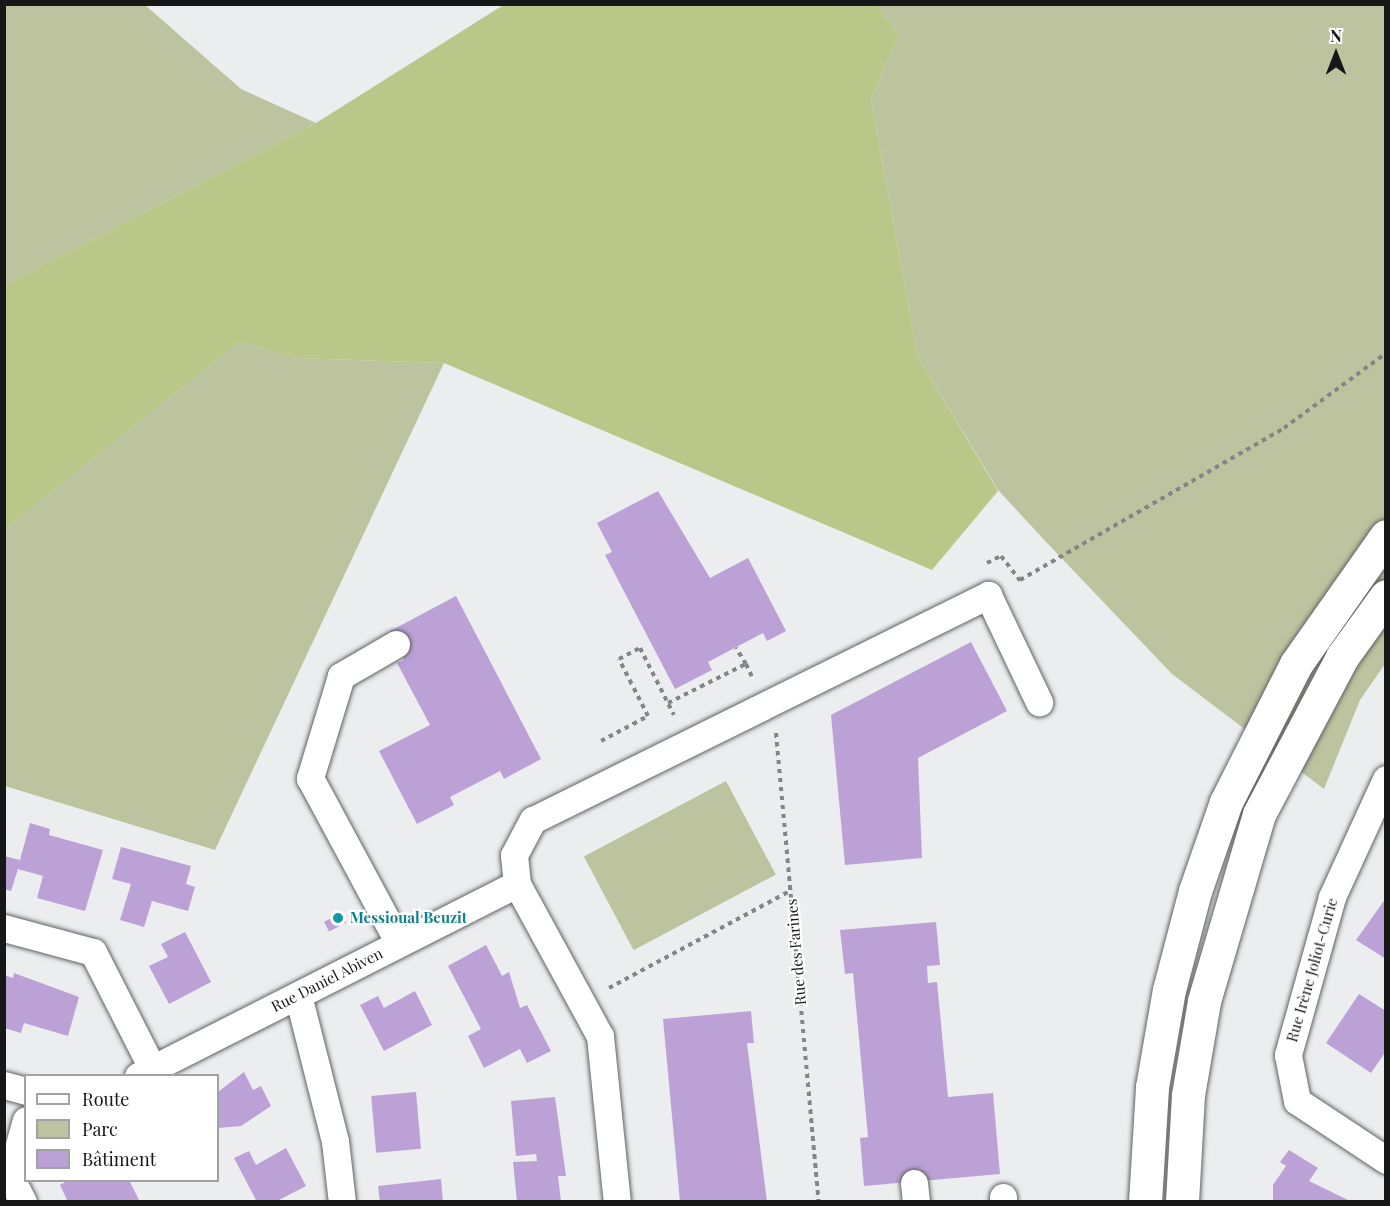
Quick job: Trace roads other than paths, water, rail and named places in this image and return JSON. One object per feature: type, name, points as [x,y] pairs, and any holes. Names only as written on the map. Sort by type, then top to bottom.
[{"type":"main road","points":[[1145,1202],[1152,1087],[1169,990],[1195,891],[1226,802],[1269,710],[1386,536]]},
{"type":"main road","points":[[1182,1202],[1188,1095],[1204,1001],[1259,814],[1342,657],[1386,596]]},
{"type":"street","points":[[617,1202],[600,1036],[518,884],[514,855],[533,820],[988,595],[1040,702]]},
{"type":"street","points":[[396,644],[341,676],[310,778],[399,942]]},
{"type":"street","name":"Rue Irène Joliot-Curie","points":[[1386,779],[1332,897],[1288,1055],[1297,1101],[1386,1160]]},
{"type":"street","name":"Rue Daniel Abiven","points":[[145,1072],[518,884]]},
{"type":"street","points":[[4,928],[93,952],[145,1072]]},
{"type":"street","points":[[298,995],[335,1142],[342,1202]]},
{"type":"street","points":[[4,1085],[24,1090]]},
{"type":"street","points":[[24,1126],[10,1176],[24,1202]]},
{"type":"place","name":"Messioual Beuzit","points":[[338,918]]}]
